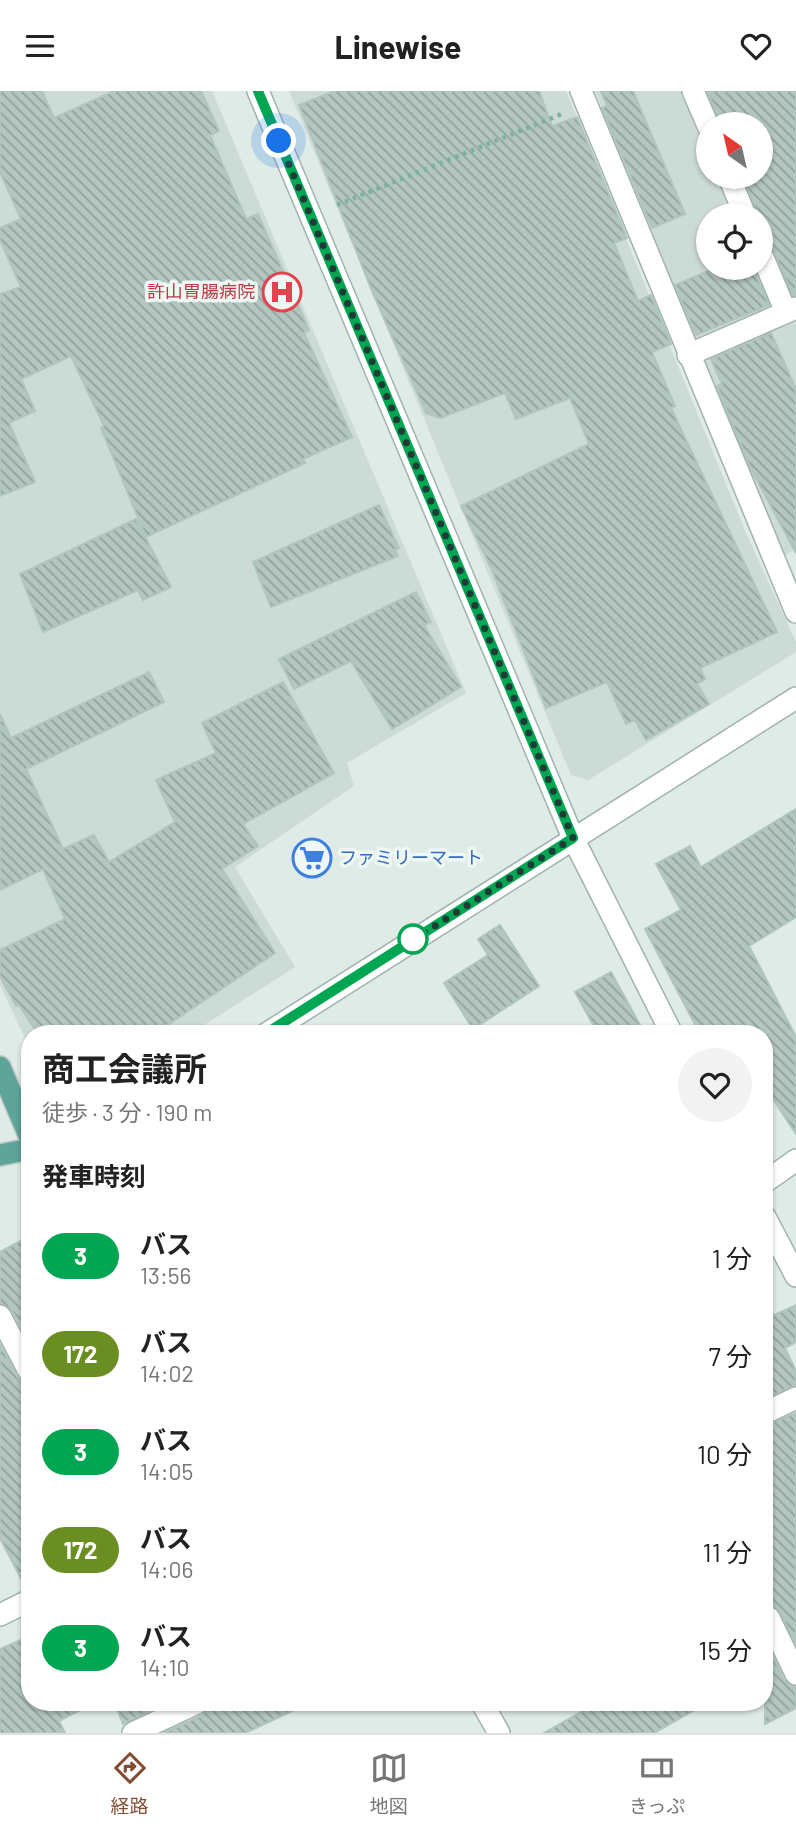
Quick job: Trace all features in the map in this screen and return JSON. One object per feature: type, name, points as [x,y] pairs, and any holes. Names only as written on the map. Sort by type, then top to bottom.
[{"type":"main road","points":[[0,1067],[21,1117]]},
{"type":"main road","points":[[0,1155],[21,1151]]},
{"type":"street","points":[[258,91],[573,838],[667,1025]]},
{"type":"street","points":[[693,91],[702,112]]},
{"type":"street","points":[[584,98],[796,613]]},
{"type":"street","points":[[688,355],[791,310],[773,276]]},
{"type":"street","points":[[279,1025],[796,698]]},
{"type":"street","points":[[773,1176],[796,1160]]},
{"type":"street","points":[[773,1232],[796,1276]]},
{"type":"street","points":[[0,1315],[21,1356]]},
{"type":"street","points":[[773,1409],[796,1398]]},
{"type":"street","points":[[0,1615],[21,1604]]},
{"type":"street","points":[[773,1626],[796,1674]]},
{"type":"street","points":[[133,1733],[180,1711]]},
{"type":"street","points":[[487,1711],[499,1733]]},
{"type":"path","points":[[326,209],[584,98]]},
{"type":"shaded area","points":[[0,91],[212,91],[466,693],[347,763],[354,786],[235,867],[295,967],[204,1025],[21,1025],[21,1030],[0,985]]},
{"type":"shaded area","points":[[289,91],[566,91],[746,533],[796,642],[796,652],[588,780],[571,775]]},
{"type":"shaded area","points":[[595,91],[796,91],[796,549],[784,556]]},
{"type":"building","points":[[0,91],[42,91],[54,118],[114,91],[201,91],[219,131],[210,135],[246,219],[258,214],[309,330],[304,333],[352,437],[303,459],[305,463],[146,537],[101,428],[104,426],[71,356],[21,379],[35,411],[9,423],[35,482],[0,496],[0,294],[21,287],[0,240],[0,228],[21,219],[0,172]]},
{"type":"building","points":[[335,91],[539,91],[552,126],[577,117],[627,238],[614,243],[638,301],[651,295],[671,344],[652,352],[675,406],[671,408],[777,632],[700,668],[705,679],[697,684],[709,704],[646,740],[635,720],[626,724],[607,682],[546,708],[491,568],[461,506],[589,444],[570,398],[516,419],[505,393],[440,418],[426,413],[372,291],[299,105]]},
{"type":"building","points":[[601,91],[633,91],[685,214],[652,228],[602,108],[607,106]]},
{"type":"building","points":[[707,91],[796,91],[796,295],[793,296],[773,250],[773,203],[753,203],[748,189],[774,189],[774,112],[716,112]]},
{"type":"building","points":[[696,276],[696,280],[758,280],[769,305],[696,335],[675,285]]},
{"type":"building","points":[[771,333],[796,389],[796,553],[750,467],[717,386],[722,384],[711,359]]},
{"type":"building","points":[[379,505],[399,548],[395,549],[398,556],[271,607],[253,562]]},
{"type":"building","points":[[136,519],[171,587],[143,600],[138,590],[43,632],[20,574]]},
{"type":"building","points":[[416,592],[431,622],[424,625],[461,687],[392,729],[351,661],[294,689],[279,659]]},
{"type":"building","points":[[149,672],[164,702],[26,769],[63,849],[94,835],[109,862],[175,822],[156,780],[216,753],[202,723],[283,682],[334,773],[243,824],[258,846],[222,869],[275,953],[167,1025],[32,1025],[19,1005],[16,1006],[0,976],[0,950],[65,919],[43,869],[0,890],[0,714],[11,738]]},
{"type":"building","points":[[796,809],[796,917],[749,946],[796,1037],[796,1134],[773,1099],[773,1025],[695,1025],[645,929],[681,910],[656,864],[690,846],[701,867]]},
{"type":"building","points":[[500,925],[539,986],[479,1025],[470,1025],[444,983],[488,955],[478,939]]},
{"type":"building","points":[[611,972],[640,1025],[593,1025],[575,992]]},
{"type":"building","points":[[21,1241],[21,1327],[11,1309],[0,1303],[0,1252]]},
{"type":"building","points":[[796,1305],[796,1342],[785,1348],[796,1371],[796,1385],[773,1395],[773,1316]]},
{"type":"building","points":[[0,1344],[21,1381],[21,1578],[0,1538]]},
{"type":"building","points":[[796,1413],[796,1644],[780,1612],[773,1607],[773,1423]]},
{"type":"building","points":[[21,1640],[21,1711],[78,1711],[59,1721],[65,1733],[0,1733],[0,1649]]},
{"type":"building","points":[[773,1656],[784,1680],[796,1687],[796,1708],[765,1724],[765,1711],[773,1711]]},
{"type":"building","points":[[118,1711],[150,1711],[123,1724]]},
{"type":"building","points":[[205,1711],[292,1711],[245,1733],[164,1733],[203,1715]]},
{"type":"building","points":[[583,1711],[693,1711],[654,1733],[544,1733]]},
{"type":"bus line","name":"3","points":[[258,91],[573,838],[279,1025]]},
{"type":"place","name":"許山胃腸病院","points":[[282,292]]},
{"type":"place","name":"ファミリーマート","points":[[312,858]]},
{"type":"route","points":[[279,141],[573,838],[408,943],[413,939]]}]
